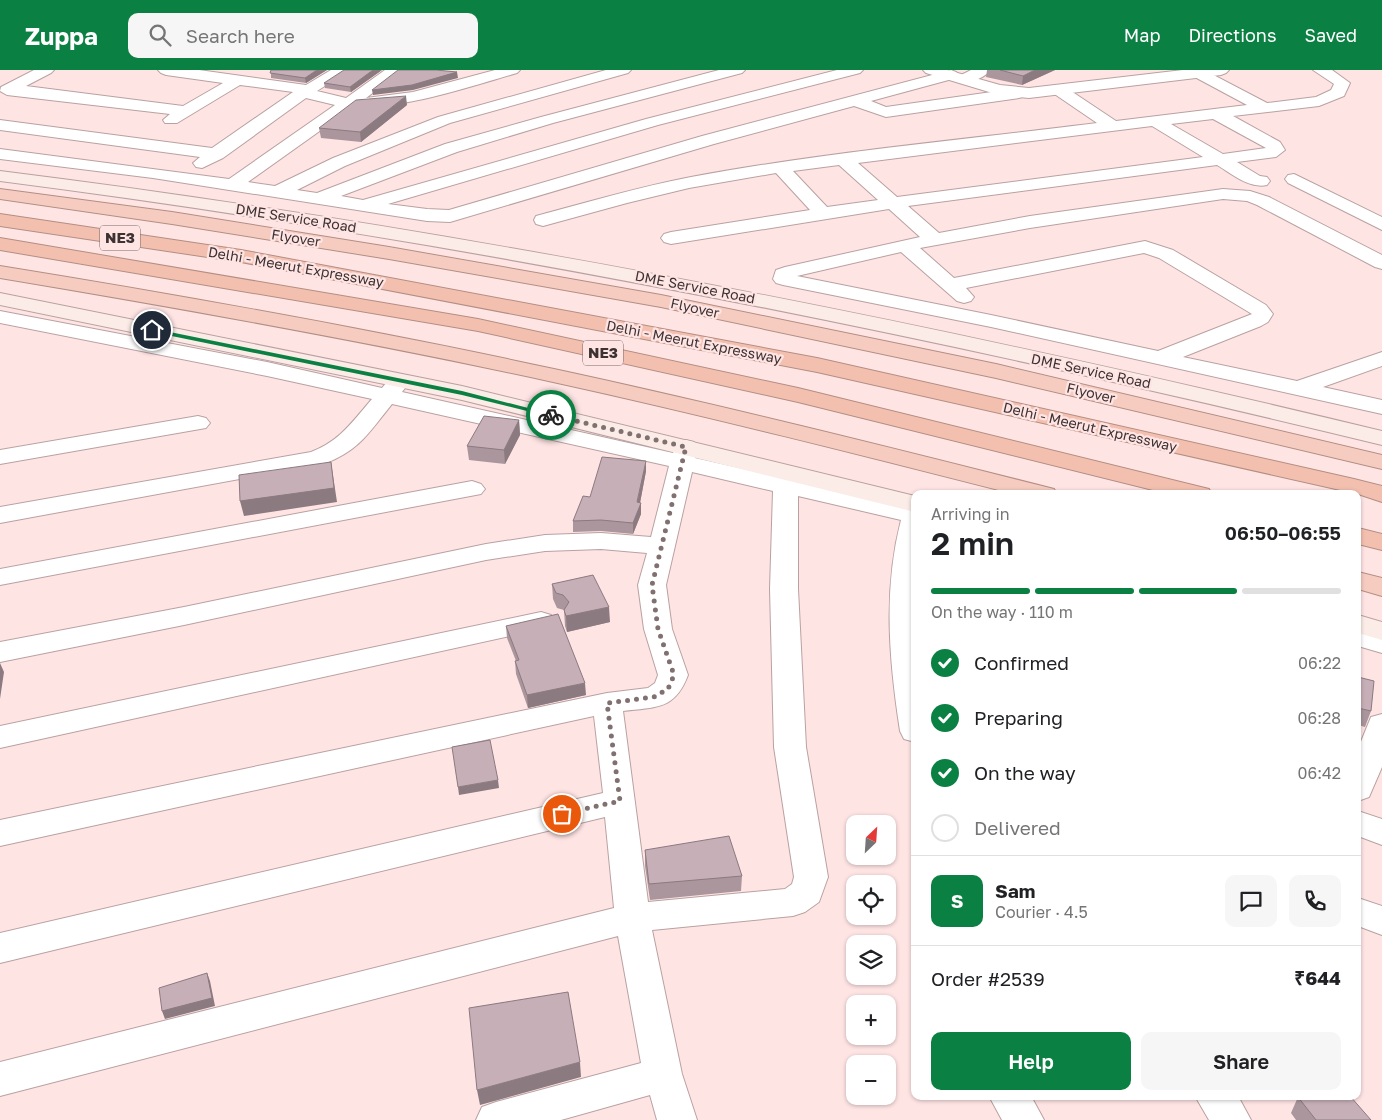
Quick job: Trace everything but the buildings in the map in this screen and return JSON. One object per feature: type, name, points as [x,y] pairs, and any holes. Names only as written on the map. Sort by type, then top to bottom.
[{"type":"highway","name":"Flyover","points":[[0,194],[172,218],[361,248],[661,301],[996,371],[1382,462]]},
{"type":"highway","name":"Delhi - Meerut Expressway","points":[[0,220],[241,256],[817,365],[1345,484],[1382,494]]},
{"type":"highway","name":"Delhi - Meerut Expressway","points":[[0,244],[478,326],[798,396],[1184,490]]},
{"type":"highway","points":[[0,272],[183,302],[482,360],[736,417],[1029,490]]},
{"type":"highway","points":[[1361,537],[1382,542]]},
{"type":"highway","points":[[1361,581],[1382,587]]},
{"type":"main road","name":"DME Service Road","points":[[0,176],[276,214],[586,266],[848,317],[1270,410],[1382,438]]},
{"type":"main road","points":[[0,298],[394,388],[462,393],[684,454],[911,503]]},
{"type":"main road","points":[[1361,625],[1382,631]]},
{"type":"street","points":[[5,92],[46,70]]},
{"type":"street","points":[[166,70],[238,80],[350,102],[382,103],[406,100],[512,70]]},
{"type":"street","points":[[195,168],[306,92],[342,70]]},
{"type":"street","points":[[230,186],[395,70]]},
{"type":"street","points":[[278,192],[348,158],[444,120],[623,70]]},
{"type":"street","points":[[319,198],[451,148],[547,120],[737,70]]},
{"type":"street","points":[[792,70],[856,101],[886,112],[1019,93],[1059,90],[1221,70]]},
{"type":"street","points":[[363,205],[652,122],[855,70]]},
{"type":"street","points":[[931,70],[999,90],[1019,93]]},
{"type":"street","points":[[0,154],[106,166],[428,216],[450,216],[639,160],[856,101],[983,70]]},
{"type":"street","points":[[543,220],[670,188],[780,167],[1319,101],[1338,93],[1342,84],[1321,70]]},
{"type":"street","points":[[1196,72],[1266,108]]},
{"type":"street","points":[[132,142],[238,80]]},
{"type":"street","points":[[1059,90],[1114,127]]},
{"type":"street","points":[[5,92],[186,111]]},
{"type":"street","points":[[672,238],[823,213],[1220,160],[1270,153],[1276,150],[1274,146],[1215,113]]},
{"type":"street","points":[[1154,121],[1220,160],[1261,181]]},
{"type":"street","points":[[0,125],[217,154]]},
{"type":"street","points":[[843,159],[935,240]]},
{"type":"street","points":[[780,167],[823,213]]},
{"type":"street","points":[[1294,179],[1382,224]]},
{"type":"street","points":[[1382,263],[1263,201],[1238,194],[1223,194],[1040,221],[935,240],[783,274],[783,279],[990,321],[1382,407]]},
{"type":"street","points":[[905,246],[990,321]]},
{"type":"street","points":[[950,285],[1145,248],[1166,254],[1259,309],[1263,314],[1261,318],[1254,322],[1160,358]]},
{"type":"street","points":[[0,317],[267,369],[394,388]]},
{"type":"street","points":[[1297,389],[1382,359]]},
{"type":"street","points":[[0,515],[317,458],[335,451],[349,441],[394,388]]},
{"type":"street","points":[[0,457],[198,424]]},
{"type":"street","points":[[0,833],[607,703],[654,697],[668,689],[674,675],[658,629],[652,585],[684,454],[786,486],[911,516]]},
{"type":"street","points":[[0,1079],[632,918],[793,902],[807,892],[811,877],[790,747],[784,589],[786,486]]},
{"type":"street","points":[[0,578],[472,489]]},
{"type":"street","points":[[911,534],[906,555],[903,604],[908,693],[911,709]]},
{"type":"street","points":[[0,652],[174,618],[486,552],[545,543],[601,541],[660,546]]},
{"type":"street","points":[[0,737],[554,618]]},
{"type":"street","points":[[1361,637],[1382,644]]},
{"type":"street","points":[[607,703],[620,801],[632,918],[663,1074],[677,1120]]},
{"type":"street","points":[[1361,779],[1375,734]]},
{"type":"street","points":[[0,948],[620,801]]},
{"type":"street","points":[[1361,824],[1382,832]]},
{"type":"street","points":[[1361,913],[1382,921]]},
{"type":"street","points":[[496,1120],[663,1074]]},
{"type":"street","points":[[1012,1100],[1024,1120]]},
{"type":"street","points":[[1217,1100],[1231,1120]]},
{"type":"way so far","points":[[551,415],[686,447],[660,546],[652,585],[658,629],[674,675],[668,689],[654,697],[607,703],[620,801],[562,814]]},
{"type":"route","points":[[152,330],[462,393],[551,415]]}]
